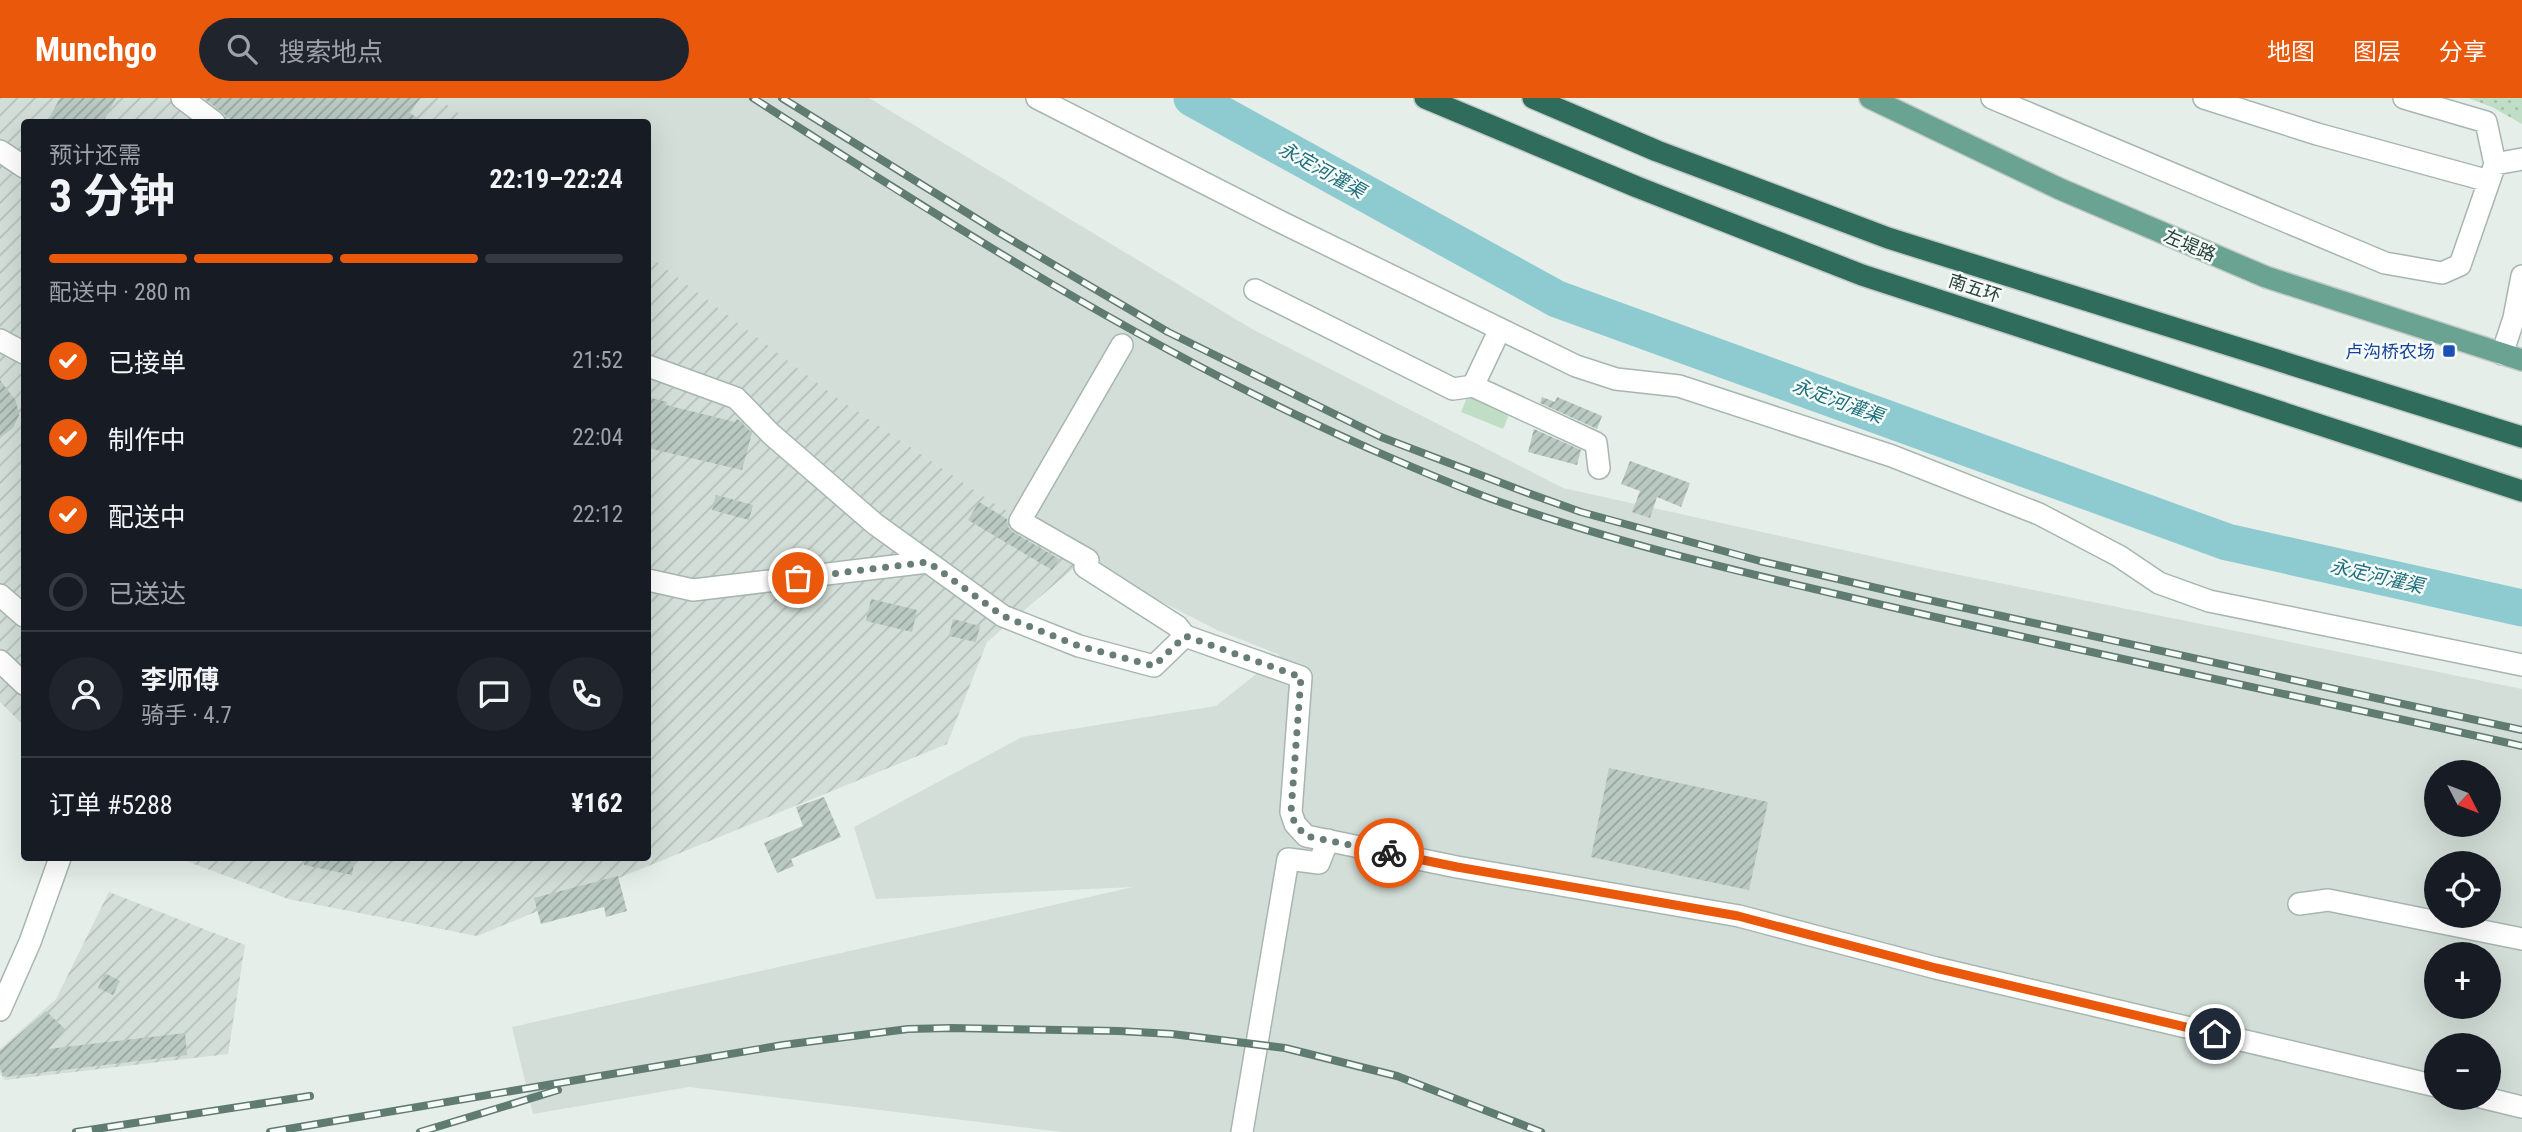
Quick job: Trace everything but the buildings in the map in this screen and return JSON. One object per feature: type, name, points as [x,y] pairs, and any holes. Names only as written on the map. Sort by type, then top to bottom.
[{"type":"highway","name":"南五环","points":[[1425,98],[1637,187],[1862,275],[2522,491]]},
{"type":"highway","name":"南五环","points":[[1533,98],[1657,151],[1888,238],[2522,437]]},
{"type":"main road","name":"左堤路","points":[[1870,98],[2073,195],[2266,277],[2512,357]]},
{"type":"street","points":[[182,98],[210,119]]},
{"type":"street","points":[[1037,98],[1281,222],[1586,369],[1616,379],[1679,386],[1892,456],[2039,514],[2119,556],[2159,583],[2209,601],[2522,665]]},
{"type":"street","points":[[1992,98],[2385,263],[2442,273],[2460,265],[2492,173],[2486,122],[2404,98]]},
{"type":"street","points":[[2204,98],[2316,134],[2492,173],[2522,159]]},
{"type":"street","points":[[0,151],[21,165]]},
{"type":"street","points":[[2512,357],[2514,318],[2522,276]]},
{"type":"street","points":[[1255,289],[1453,389],[1473,386],[1596,443],[1599,468]]},
{"type":"street","points":[[1473,386],[1500,329]]},
{"type":"street","points":[[0,340],[21,349]]},
{"type":"street","points":[[1122,345],[1020,521],[1087,560],[1085,567],[1177,626],[1185,636],[1301,677],[1291,812],[1295,824],[1306,836],[1457,867],[1738,916],[1936,968],[2244,1031],[2424,1083]]},
{"type":"street","points":[[651,367],[736,398],[771,434],[874,524],[1003,616],[1079,646],[1154,666],[1185,636]]},
{"type":"street","points":[[651,581],[693,590],[928,562]]},
{"type":"street","points":[[0,595],[21,613]]},
{"type":"street","points":[[0,661],[21,681]]},
{"type":"street","points":[[1242,1132],[1288,859],[1319,863],[1328,840]]},
{"type":"street","points":[[0,1010],[30,942],[59,861]]},
{"type":"street","points":[[2298,904],[2328,900],[2522,939]]},
{"type":"street","points":[[2501,1102],[2522,1107]]},
{"type":"shaded area","points":[[0,98],[438,98],[467,119],[21,119],[21,723],[0,702]]},
{"type":"shaded area","points":[[438,98],[869,98],[1252,329],[1563,488],[1920,567],[2522,689],[2522,1132],[1062,1132],[689,1087],[533,1114],[512,1027],[1133,887],[876,899],[854,827],[1022,737],[1216,706],[1280,655],[1217,630],[1137,589],[1089,555],[995,504],[836,397],[651,257],[651,119],[467,119]]},
{"type":"shaded area","points":[[651,257],[836,397],[995,504],[1089,555],[987,642],[947,744],[477,936],[288,899],[186,861],[651,861]]},
{"type":"shaded area","points":[[109,892],[245,945],[228,1054],[5,1080],[0,1073],[0,1049],[56,999]]},
{"type":"green space","points":[[2468,98],[2522,98],[2522,124],[2492,107]]},
{"type":"green space","points":[[1468,395],[1510,412],[1503,429],[1461,412]]},
{"type":"waterway","name":"永定河灌渠","points":[[1192,98],[1557,299],[2227,542],[2522,608]]},
{"type":"railway","points":[[753,98],[974,238],[1202,368],[1359,444],[1482,495],[1595,533],[1789,583],[2522,746]]},
{"type":"railway","points":[[782,98],[998,232],[1168,332],[1381,437],[1525,492],[1581,512],[1760,561],[2522,730]]},
{"type":"railway","points":[[270,1132],[783,1045],[908,1029],[951,1028],[1172,1034],[1285,1048],[1397,1076],[1541,1132]]},
{"type":"railway","points":[[420,1132],[558,1090]]},
{"type":"railway","points":[[76,1132],[310,1096]]},
{"type":"way so far","points":[[798,578],[928,562],[1003,616],[1079,646],[1154,666],[1185,636],[1282,668],[1301,677],[1291,812],[1295,824],[1306,836],[1389,853]]},
{"type":"place","name":"卢沟桥农场","points":[[2449,351]]},
{"type":"route","points":[[1389,853],[1738,916],[1936,968],[2215,1034]]}]
